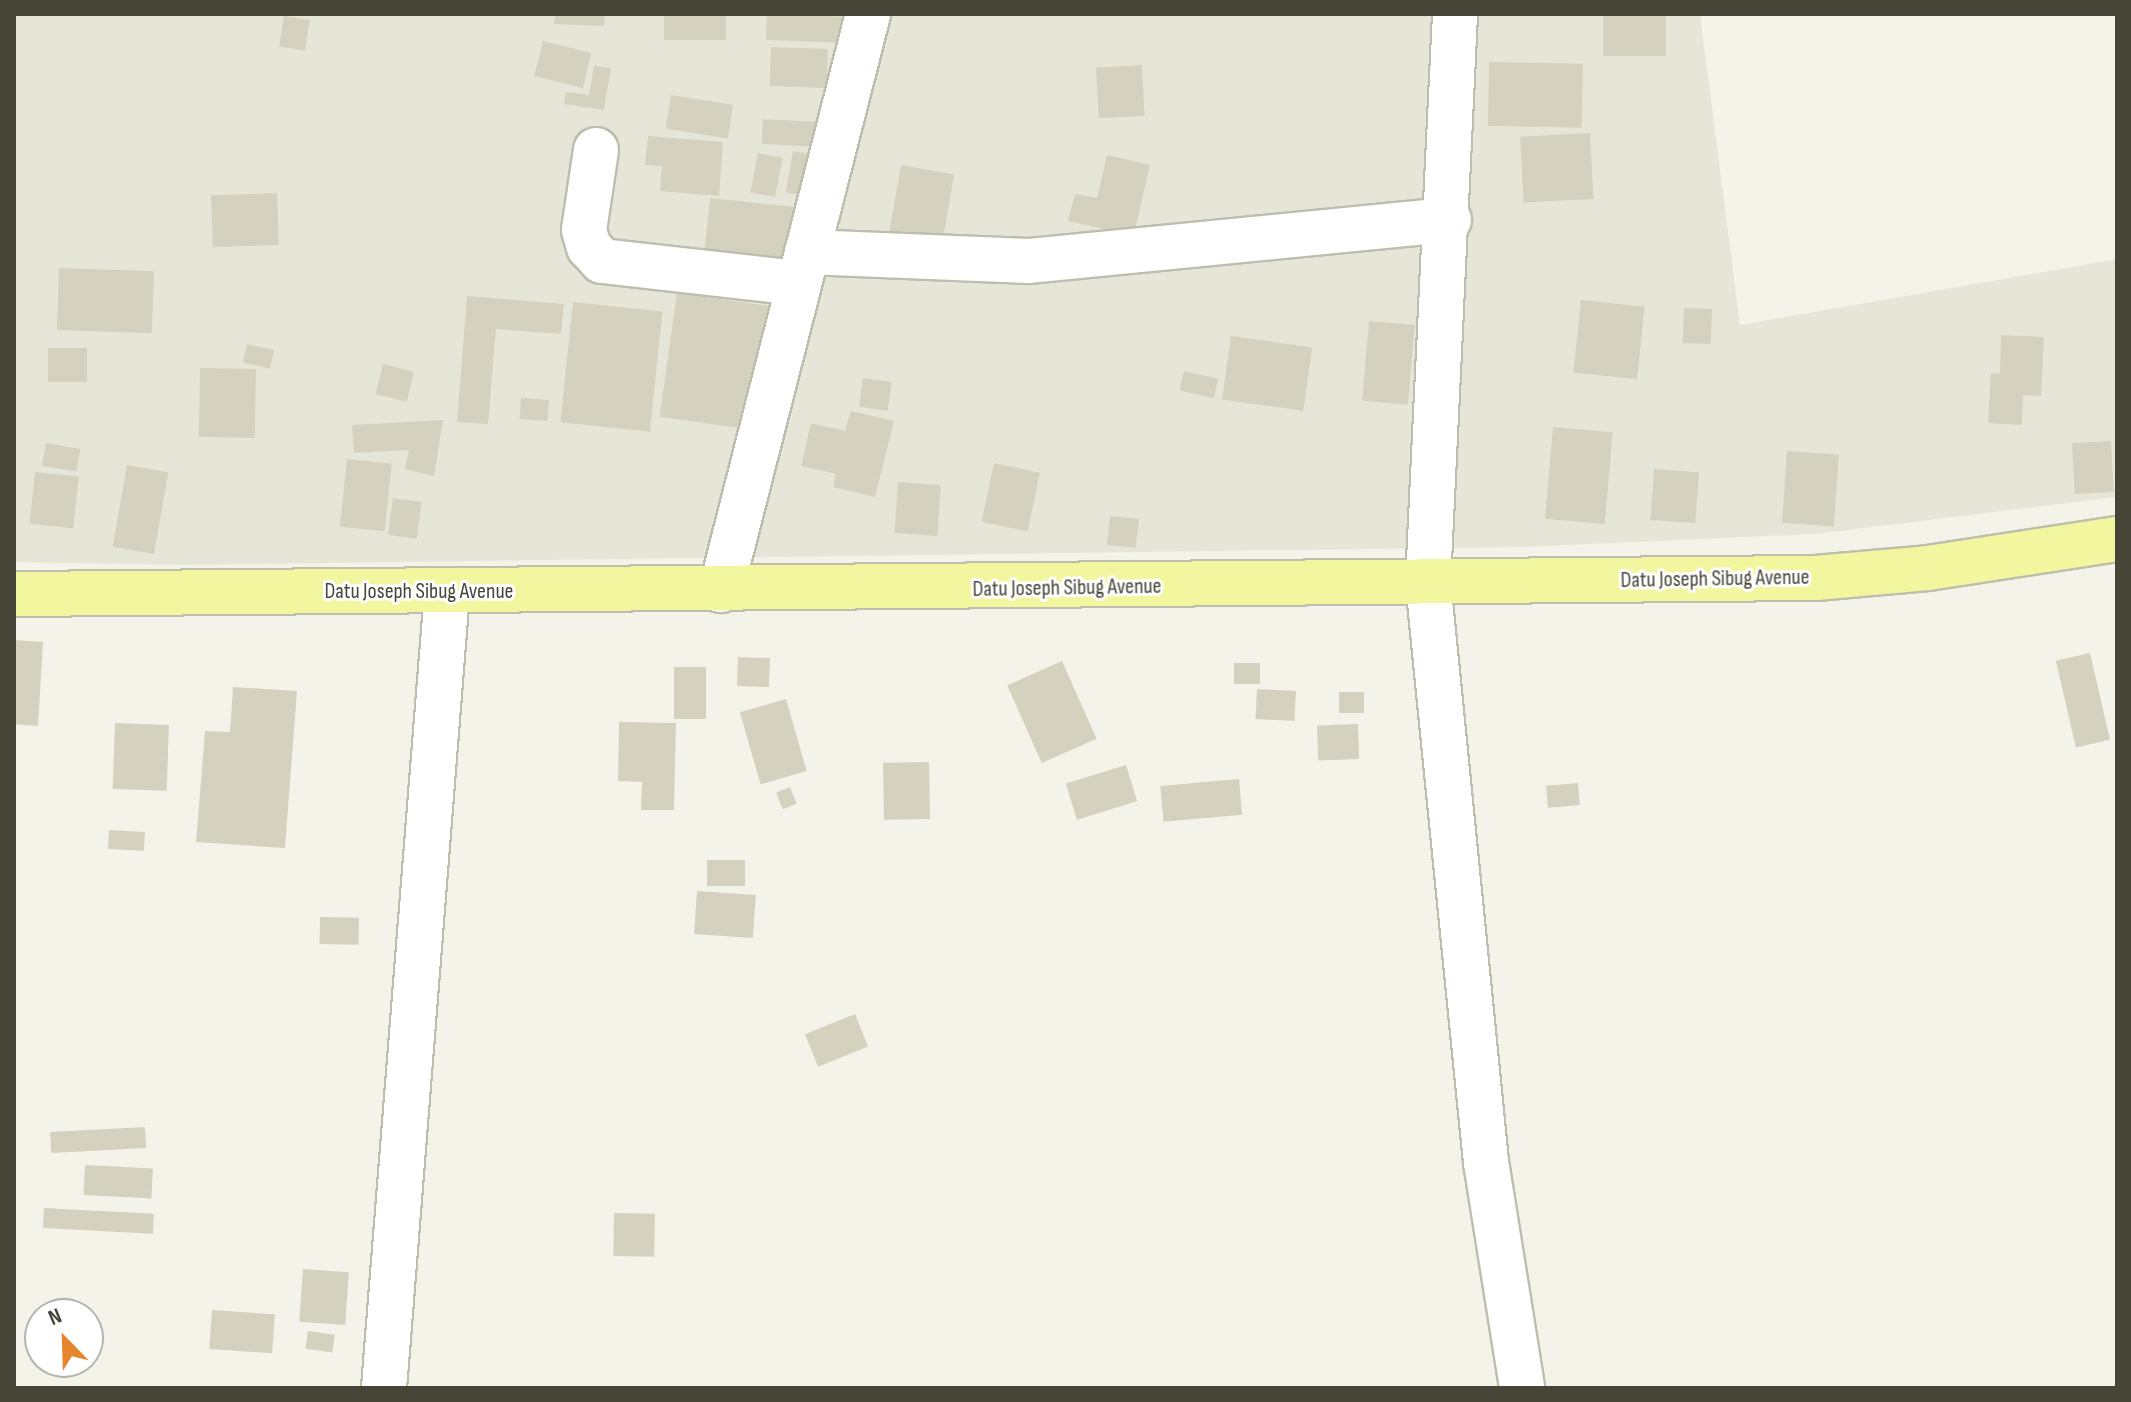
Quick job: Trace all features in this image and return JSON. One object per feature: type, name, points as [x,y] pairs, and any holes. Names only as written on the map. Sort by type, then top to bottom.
[{"type":"main road","name":"Datu Joseph Sibug Avenue","points":[[14,594],[1816,578],[1928,568],[2117,539]]},
{"type":"street","points":[[721,590],[868,14]]},
{"type":"street","points":[[1455,14],[1449,220],[1428,582],[1486,1162],[1522,1388]]},
{"type":"street","points":[[596,150],[584,230],[589,247],[602,261],[803,268],[1029,261],[1449,220]]},
{"type":"street","points":[[384,1388],[447,592]]},
{"type":"shaded area","points":[[14,14],[1700,14],[1740,325],[2117,259],[2117,497],[1815,534],[1522,547],[182,565],[14,562]]},
{"type":"building","points":[[555,14],[605,14],[604,26],[554,24]]},
{"type":"building","points":[[664,14],[726,14],[726,40],[664,40]]},
{"type":"building","points":[[767,14],[858,17],[857,43],[766,40]]},
{"type":"building","points":[[1603,14],[1666,14],[1666,56],[1603,56]]},
{"type":"building","points":[[284,16],[310,20],[305,51],[279,47]]},
{"type":"building","points":[[543,41],[592,53],[583,88],[534,76]]},
{"type":"building","points":[[771,47],[828,49],[827,88],[770,86]]},
{"type":"building","points":[[1489,62],[1583,64],[1582,128],[1488,126]]},
{"type":"building","points":[[1142,65],[1145,116],[1099,118],[1096,67]]},
{"type":"building","points":[[594,66],[611,68],[604,110],[564,104],[566,92],[589,95]]},
{"type":"building","points":[[671,95],[733,105],[728,138],[666,129]]},
{"type":"building","points":[[763,119],[828,122],[827,147],[762,144]]},
{"type":"building","points":[[1590,133],[1593,199],[1524,203],[1520,137]]},
{"type":"building","points":[[648,136],[723,142],[719,196],[660,191],[662,166],[645,165]]},
{"type":"building","points":[[793,151],[820,156],[812,197],[786,192]]},
{"type":"building","points":[[758,153],[783,158],[775,197],[750,192]]},
{"type":"building","points":[[1107,155],[1150,165],[1130,251],[1102,245],[1105,229],[1068,221],[1075,194],[1097,198]]},
{"type":"building","points":[[901,165],[954,174],[942,245],[888,236]]},
{"type":"building","points":[[277,193],[279,245],[213,247],[211,195]]},
{"type":"building","points":[[710,198],[802,208],[795,280],[702,271]]},
{"type":"building","points":[[59,268],[154,271],[152,333],[57,330]]},
{"type":"building","points":[[677,293],[771,306],[754,430],[660,417]]},
{"type":"building","points":[[467,296],[564,304],[561,334],[496,329],[488,424],[457,422]]},
{"type":"building","points":[[1581,300],[1645,307],[1637,379],[1573,373]]},
{"type":"building","points":[[573,302],[663,311],[650,432],[560,422]]},
{"type":"building","points":[[1684,308],[1712,309],[1711,344],[1683,343]]},
{"type":"building","points":[[1369,321],[1415,325],[1408,405],[1362,401]]},
{"type":"building","points":[[2001,335],[2044,337],[2041,396],[2023,395],[2022,425],[1988,423],[1991,373],[2000,374]]},
{"type":"building","points":[[1231,336],[1312,347],[1303,411],[1222,399]]},
{"type":"building","points":[[247,344],[274,350],[270,369],[243,363]]},
{"type":"building","points":[[48,348],[87,348],[87,382],[48,382]]},
{"type":"building","points":[[383,364],[414,372],[407,402],[376,394]]},
{"type":"building","points":[[200,368],[256,369],[255,438],[199,437]]},
{"type":"building","points":[[1184,371],[1218,379],[1214,398],[1180,390]]},
{"type":"building","points":[[863,378],[892,382],[888,411],[859,407]]},
{"type":"building","points":[[521,398],[549,400],[547,421],[520,419]]},
{"type":"building","points":[[851,411],[894,421],[875,497],[833,487],[836,474],[801,466],[811,423],[845,431]]},
{"type":"building","points":[[443,420],[434,476],[405,469],[409,450],[354,453],[352,425]]},
{"type":"building","points":[[1553,427],[1613,432],[1605,524],[1545,519]]},
{"type":"building","points":[[2111,441],[2114,492],[2075,494],[2072,443]]},
{"type":"building","points":[[46,443],[80,449],[76,472],[42,466]]},
{"type":"building","points":[[1787,451],[1839,455],[1834,526],[1782,523]]},
{"type":"building","points":[[347,459],[392,464],[385,531],[340,527]]},
{"type":"building","points":[[994,463],[1040,473],[1027,531],[982,522]]},
{"type":"building","points":[[127,465],[168,472],[154,554],[113,547]]},
{"type":"building","points":[[1654,469],[1699,472],[1695,523],[1650,520]]},
{"type":"building","points":[[35,472],[79,477],[73,528],[30,524]]},
{"type":"building","points":[[898,482],[941,485],[937,536],[894,533]]},
{"type":"building","points":[[393,498],[422,502],[417,539],[388,535]]},
{"type":"building","points":[[1110,516],[1139,519],[1136,548],[1107,545]]},
{"type":"building","points":[[14,640],[43,642],[38,726],[14,724]]},
{"type":"building","points":[[2090,653],[2110,740],[2076,748],[2056,661]]},
{"type":"building","points":[[738,657],[770,658],[769,687],[737,686]]},
{"type":"building","points":[[1062,661],[1097,739],[1042,763],[1007,685]]},
{"type":"building","points":[[1234,663],[1260,663],[1260,684],[1234,684]]},
{"type":"building","points":[[674,667],[706,667],[706,719],[674,719]]},
{"type":"building","points":[[233,687],[297,691],[285,848],[196,842],[205,731],[230,732]]},
{"type":"building","points":[[1257,689],[1296,691],[1294,721],[1255,719]]},
{"type":"building","points":[[1339,692],[1364,692],[1364,713],[1339,713]]},
{"type":"building","points":[[786,699],[807,771],[761,784],[740,712]]},
{"type":"building","points":[[619,722],[676,723],[674,810],[641,810],[642,782],[618,781]]},
{"type":"building","points":[[115,723],[169,725],[167,791],[113,789]]},
{"type":"building","points":[[1358,724],[1359,759],[1318,760],[1317,725]]},
{"type":"building","points":[[929,762],[930,819],[884,820],[883,763]]},
{"type":"building","points":[[1126,765],[1137,801],[1077,820],[1066,783]]},
{"type":"building","points":[[1239,779],[1242,815],[1163,822],[1160,786]]},
{"type":"building","points":[[1578,783],[1580,805],[1548,808],[1546,786]]},
{"type":"building","points":[[790,787],[797,804],[783,809],[776,793]]},
{"type":"building","points":[[109,830],[145,832],[144,851],[108,849]]},
{"type":"building","points":[[707,860],[745,860],[745,886],[707,886]]},
{"type":"building","points":[[697,891],[756,895],[753,938],[694,934]]},
{"type":"building","points":[[320,917],[359,918],[359,945],[320,944]]},
{"type":"building","points":[[855,1014],[868,1046],[818,1067],[805,1034]]},
{"type":"building","points":[[145,1127],[146,1148],[51,1153],[50,1132]]},
{"type":"building","points":[[85,1165],[153,1169],[151,1199],[83,1195]]},
{"type":"building","points":[[44,1208],[154,1214],[153,1234],[43,1228]]},
{"type":"building","points":[[614,1213],[655,1214],[654,1257],[613,1256]]},
{"type":"building","points":[[303,1269],[349,1272],[345,1325],[299,1322]]},
{"type":"building","points":[[212,1310],[275,1314],[272,1353],[209,1349]]},
{"type":"building","points":[[308,1331],[335,1335],[332,1353],[305,1349]]}]
